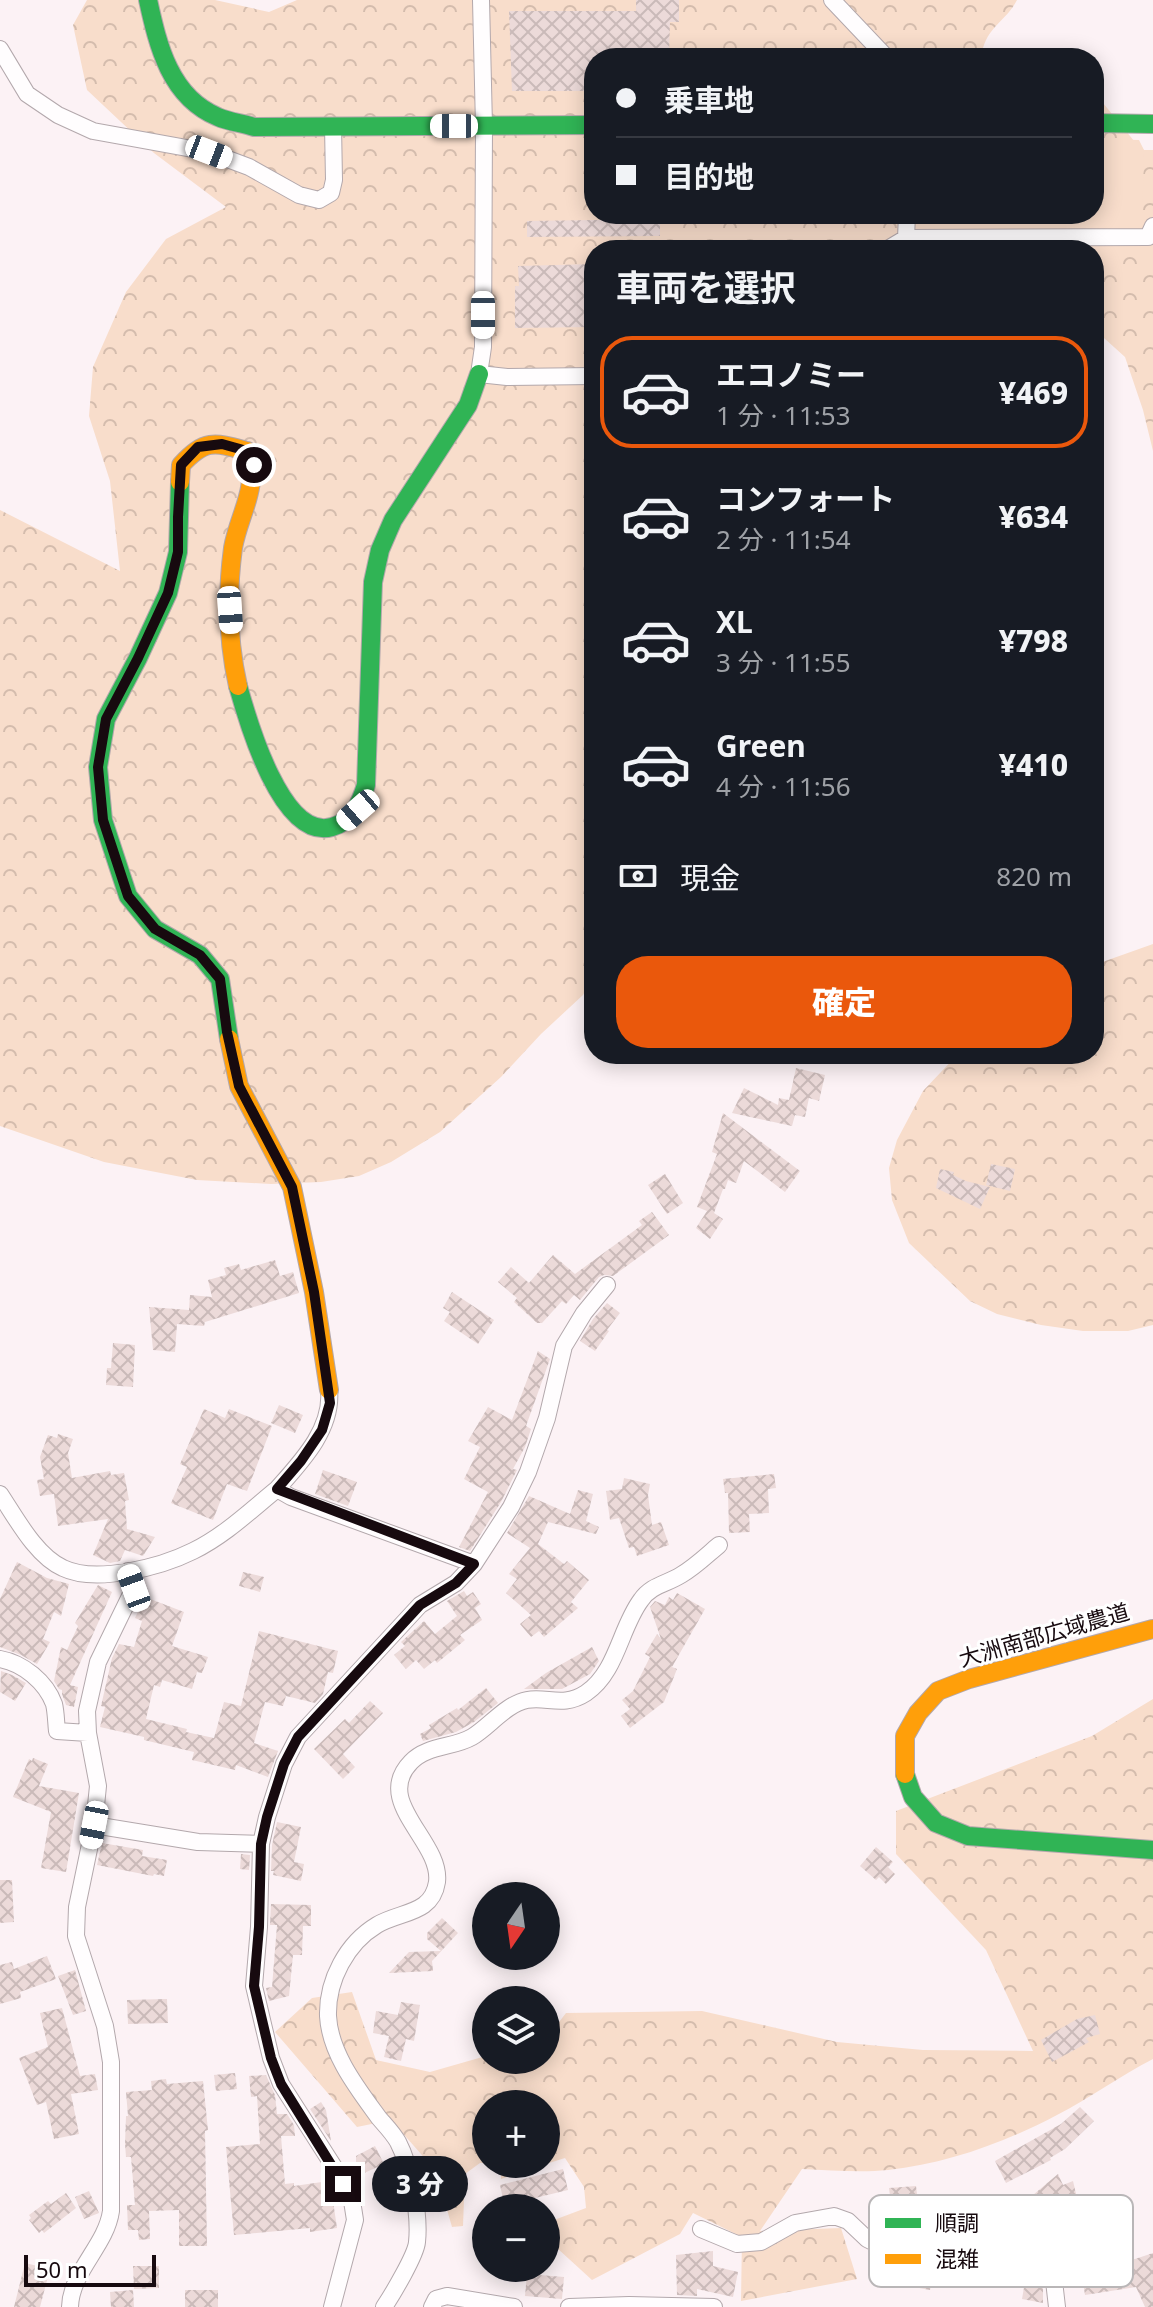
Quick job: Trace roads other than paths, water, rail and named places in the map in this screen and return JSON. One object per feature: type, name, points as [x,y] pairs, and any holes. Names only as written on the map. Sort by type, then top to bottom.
[{"type":"street","points":[[148,0],[154,31],[172,79],[190,100],[216,116],[254,127],[584,125]]},
{"type":"street","points":[[0,1494],[47,1558],[63,1569],[82,1574],[128,1571],[157,1565],[194,1551],[235,1523],[277,1489],[322,1430],[330,1403],[329,1390],[314,1292],[292,1187],[239,1086],[220,979],[200,955],[155,929],[128,896],[103,820],[98,767],[106,719],[168,593],[178,552],[181,465],[198,447],[222,444],[247,451],[254,465],[250,491],[234,545],[230,610],[234,667],[252,731],[279,791],[303,822],[324,830],[343,824],[358,810],[366,785],[373,582],[380,550],[393,520],[468,405],[479,374],[483,347],[481,0]]},
{"type":"street","points":[[832,0],[878,48]]},
{"type":"street","points":[[0,49],[27,94],[70,121],[93,131],[209,152],[249,167],[299,195],[319,200],[331,193],[334,180],[333,126]]},
{"type":"street","points":[[1104,123],[1153,124]]},
{"type":"street","points":[[906,238],[907,224]]},
{"type":"street","points":[[903,240],[1148,237],[1153,226]]},
{"type":"street","points":[[479,374],[507,377],[584,376]]},
{"type":"street","points":[[332,2307],[351,2242],[355,2220],[352,2201],[281,2084],[271,2058],[254,1986],[261,1844],[267,1817],[284,1764],[298,1737],[420,1605],[456,1583],[474,1564],[511,1507],[528,1472],[547,1418],[564,1346],[584,1313],[607,1285]]},
{"type":"street","points":[[277,1489],[474,1564]]},
{"type":"street","points":[[384,2307],[417,2245],[416,2211],[398,2142],[356,2087],[334,2045],[328,2018],[330,1996],[342,1959],[359,1938],[380,1923],[426,1906],[433,1898],[437,1881],[436,1863],[404,1810],[398,1790],[402,1775],[410,1762],[424,1752],[469,1739],[516,1705],[528,1700],[568,1701],[585,1693],[611,1662],[640,1600],[654,1586],[685,1573],[719,1545]]},
{"type":"street","points":[[70,2307],[77,2280],[109,2227],[111,2211],[111,2062],[105,2026],[76,1936],[77,1907],[94,1825],[98,1786],[87,1711],[98,1662],[134,1588],[128,1571]]},
{"type":"street","name":"大洲南部広域農道","points":[[1153,1629],[969,1679],[938,1691],[918,1713],[905,1736],[904,1771],[913,1797],[936,1823],[968,1836],[1153,1850]]},
{"type":"street","points":[[0,1659],[10,1661],[36,1677],[53,1703],[57,1731],[88,1733]]},
{"type":"street","points":[[94,1825],[198,1842],[261,1844]]},
{"type":"street","points":[[701,2229],[737,2244],[761,2242],[795,2223],[834,2216],[848,2221],[869,2240]]},
{"type":"street","points":[[1055,2287],[1057,2307]]},
{"type":"street","points":[[432,2307],[436,2299],[447,2296],[514,2307]]},
{"type":"street","points":[[569,2307],[714,2307]]}]
